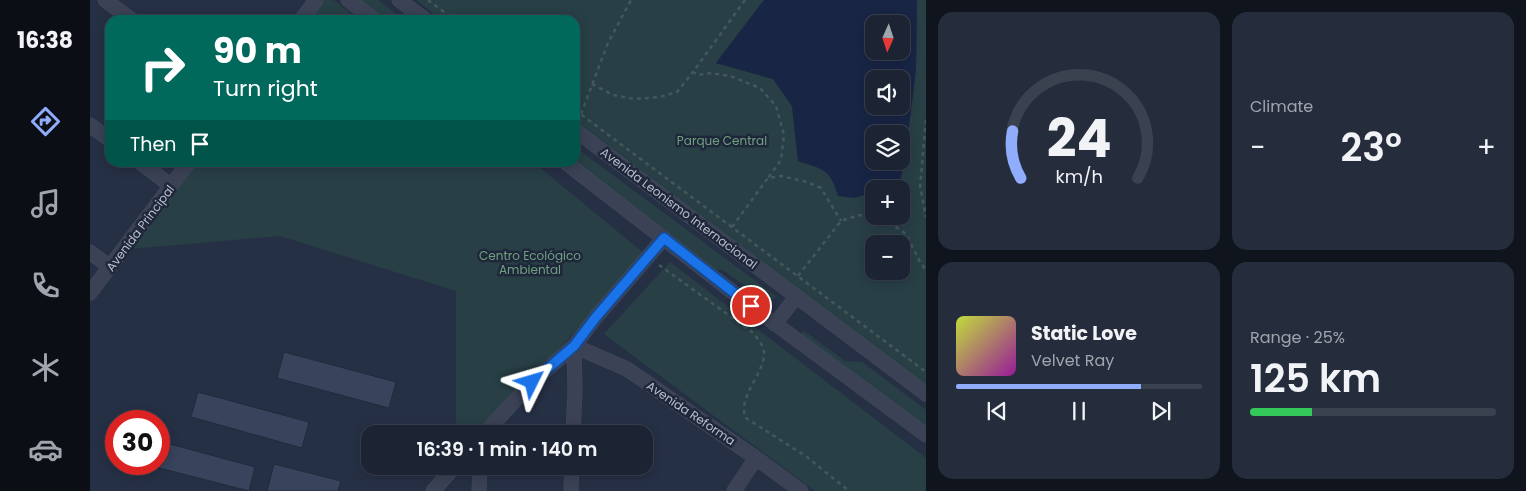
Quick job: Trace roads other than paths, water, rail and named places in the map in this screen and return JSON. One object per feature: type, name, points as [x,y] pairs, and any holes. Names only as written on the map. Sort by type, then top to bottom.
[{"type":"street","points":[[106,0],[126,15]]},
{"type":"street","points":[[304,15],[316,0]]},
{"type":"street","points":[[348,0],[368,15]]},
{"type":"street","points":[[399,0],[419,15]]},
{"type":"street","points":[[90,125],[105,136]]},
{"type":"street","name":"Avenida Leonismo Internacional","points":[[580,127],[796,297],[926,394]]},
{"type":"street","points":[[146,167],[171,186]]},
{"type":"street","name":"Avenida Principal","points":[[90,293],[185,167]]},
{"type":"street","points":[[572,167],[775,324],[926,435]]},
{"type":"street","points":[[492,425],[532,382],[574,346],[596,317],[664,238]]},
{"type":"street","points":[[90,252],[110,268]]},
{"type":"street","points":[[775,324],[796,297]]},
{"type":"street","points":[[574,346],[574,425]]},
{"type":"street","name":"Avenida Reforma","points":[[574,346],[627,369],[801,491]]},
{"type":"street","points":[[734,491],[756,458]]},
{"type":"street","points":[[433,491],[447,475]]},
{"type":"street","points":[[479,491],[480,475]]},
{"type":"street","points":[[571,491],[572,475]]},
{"type":"water","points":[[764,0],[917,0],[916,68],[909,125],[865,125],[865,170],[903,170],[900,180],[865,180],[865,195],[854,198],[838,196],[832,180],[824,171],[798,161],[792,106],[773,79],[716,63]]},
{"type":"park label","name":"Parque Central","points":[[722,140]]},
{"type":"park label","name":"Centro Ecológico Ambiental","points":[[530,262]]}]
